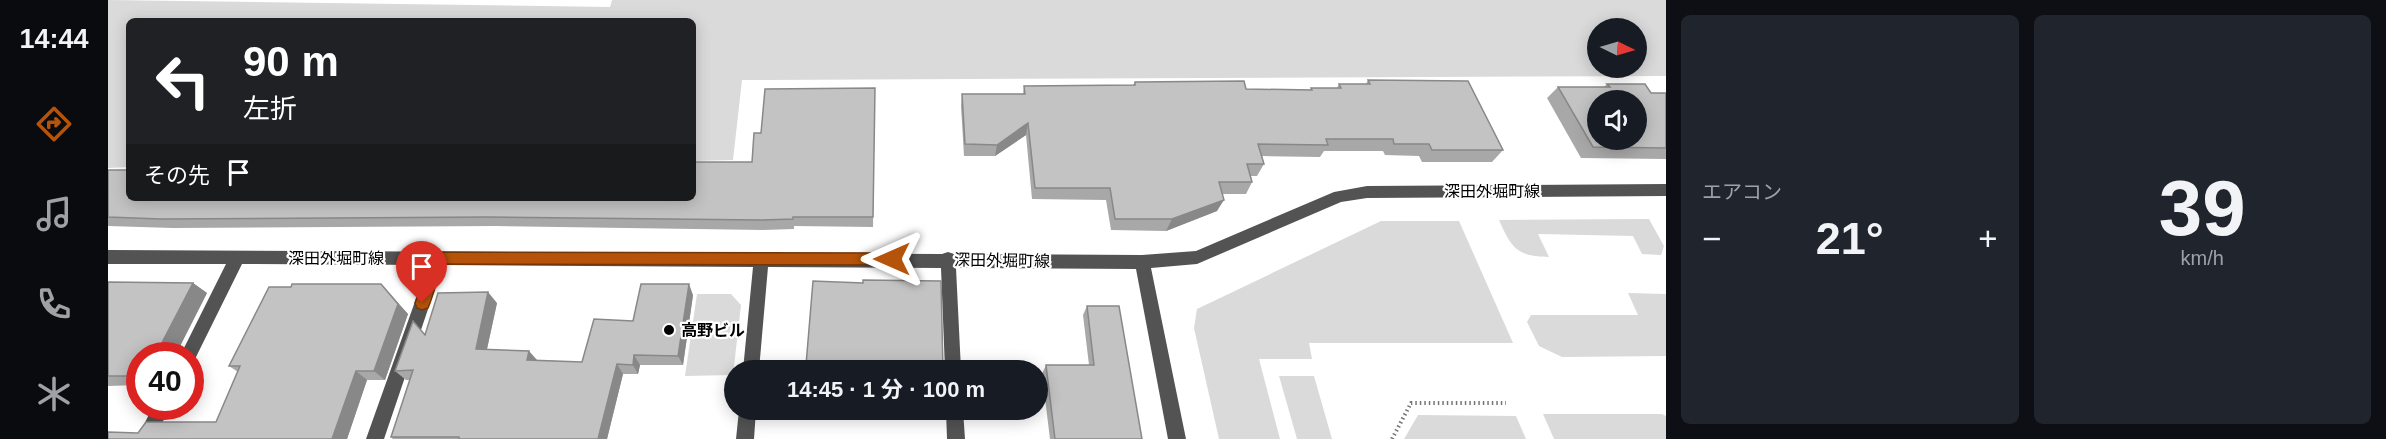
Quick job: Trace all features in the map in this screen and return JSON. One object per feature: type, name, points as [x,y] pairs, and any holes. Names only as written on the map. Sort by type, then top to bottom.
[{"type":"street","name":"深田外堀町線","points":[[108,257],[948,259],[1142,262],[1197,257],[1339,196],[1367,192],[1666,190]]},
{"type":"street","points":[[195,342],[237,258]]},
{"type":"street","points":[[375,439],[438,258]]},
{"type":"street","points":[[752,360],[761,259]]},
{"type":"street","points":[[948,259],[953,360]]},
{"type":"street","points":[[1142,262],[1177,439]]},
{"type":"street","points":[[146,439],[155,420]]},
{"type":"street","points":[[745,439],[747,420]]},
{"type":"street","points":[[955,420],[956,439]]},
{"type":"path","points":[[1392,439],[1411,403],[1506,403]]},
{"type":"shaded area","points":[[108,0],[610,7],[612,0],[1666,0],[1666,76],[1647,76],[1647,18],[1587,18],[1587,76],[742,80],[733,160],[696,161],[696,18],[126,18],[126,167],[108,168]]},
{"type":"shaded area","points":[[1649,219],[1664,246],[1661,255],[1642,254],[1633,236],[1538,234],[1549,257],[1530,255],[1512,244],[1499,220]]},
{"type":"shaded area","points":[[1381,221],[1459,221],[1513,343],[1309,343],[1312,359],[1259,359],[1280,439],[1219,439],[1194,328],[1197,309]]},
{"type":"shaded area","points":[[1628,293],[1666,294],[1666,356],[1562,357],[1539,346],[1527,322],[1531,315],[1638,315]]},
{"type":"shaded area","points":[[697,294],[731,294],[741,305],[735,360],[724,360],[724,375],[685,376]]},
{"type":"shaded area","points":[[1279,376],[1314,376],[1332,439],[1297,439]]},
{"type":"shaded area","points":[[1543,414],[1662,414],[1666,416],[1666,439],[1554,439]]},
{"type":"shaded area","points":[[1418,415],[1516,416],[1526,439],[1404,439]]},
{"type":"building","points":[[1368,80],[1468,81],[1503,150],[1432,150],[1429,144],[1394,144],[1393,139],[1326,139],[1328,145],[1258,144],[1264,164],[1247,164],[1252,182],[1219,182],[1224,200],[1172,219],[1115,219],[1110,188],[1035,188],[1028,123],[997,145],[965,144],[962,94],[1025,94],[1024,86],[1135,85],[1135,82],[1244,81],[1246,89],[1312,90],[1311,88],[1341,88],[1339,84],[1370,84]]},
{"type":"building","points":[[1645,84],[1651,93],[1666,93],[1666,148],[1647,148],[1647,90],[1587,90],[1587,137],[1558,87]]},
{"type":"building","points":[[875,88],[873,217],[793,217],[793,219],[761,220],[108,217],[108,170],[126,170],[126,201],[696,201],[696,162],[752,162],[754,133],[761,133],[765,89]]},
{"type":"building","points":[[863,280],[941,281],[943,360],[806,360],[813,281],[863,283]]},
{"type":"building","points":[[108,282],[193,283],[162,342],[126,342],[126,376],[108,376]]},
{"type":"building","points":[[292,284],[381,284],[398,304],[374,371],[356,371],[332,439],[108,439],[108,432],[138,433],[146,422],[216,422],[240,366],[229,366],[269,287],[291,287]]},
{"type":"building","points":[[641,284],[689,284],[678,356],[634,355],[633,365],[617,364],[598,439],[391,437],[413,370],[395,371],[413,321],[425,335],[438,293],[488,292],[476,349],[529,351],[527,360],[582,362],[594,319],[633,321]]},
{"type":"building","points":[[1087,306],[1119,306],[1142,439],[1055,439],[1048,365],[1094,365]]},
{"type":"place","name":"高野ビル","points":[[669,330]]},
{"type":"route","points":[[422,303],[438,258],[892,259]]}]
